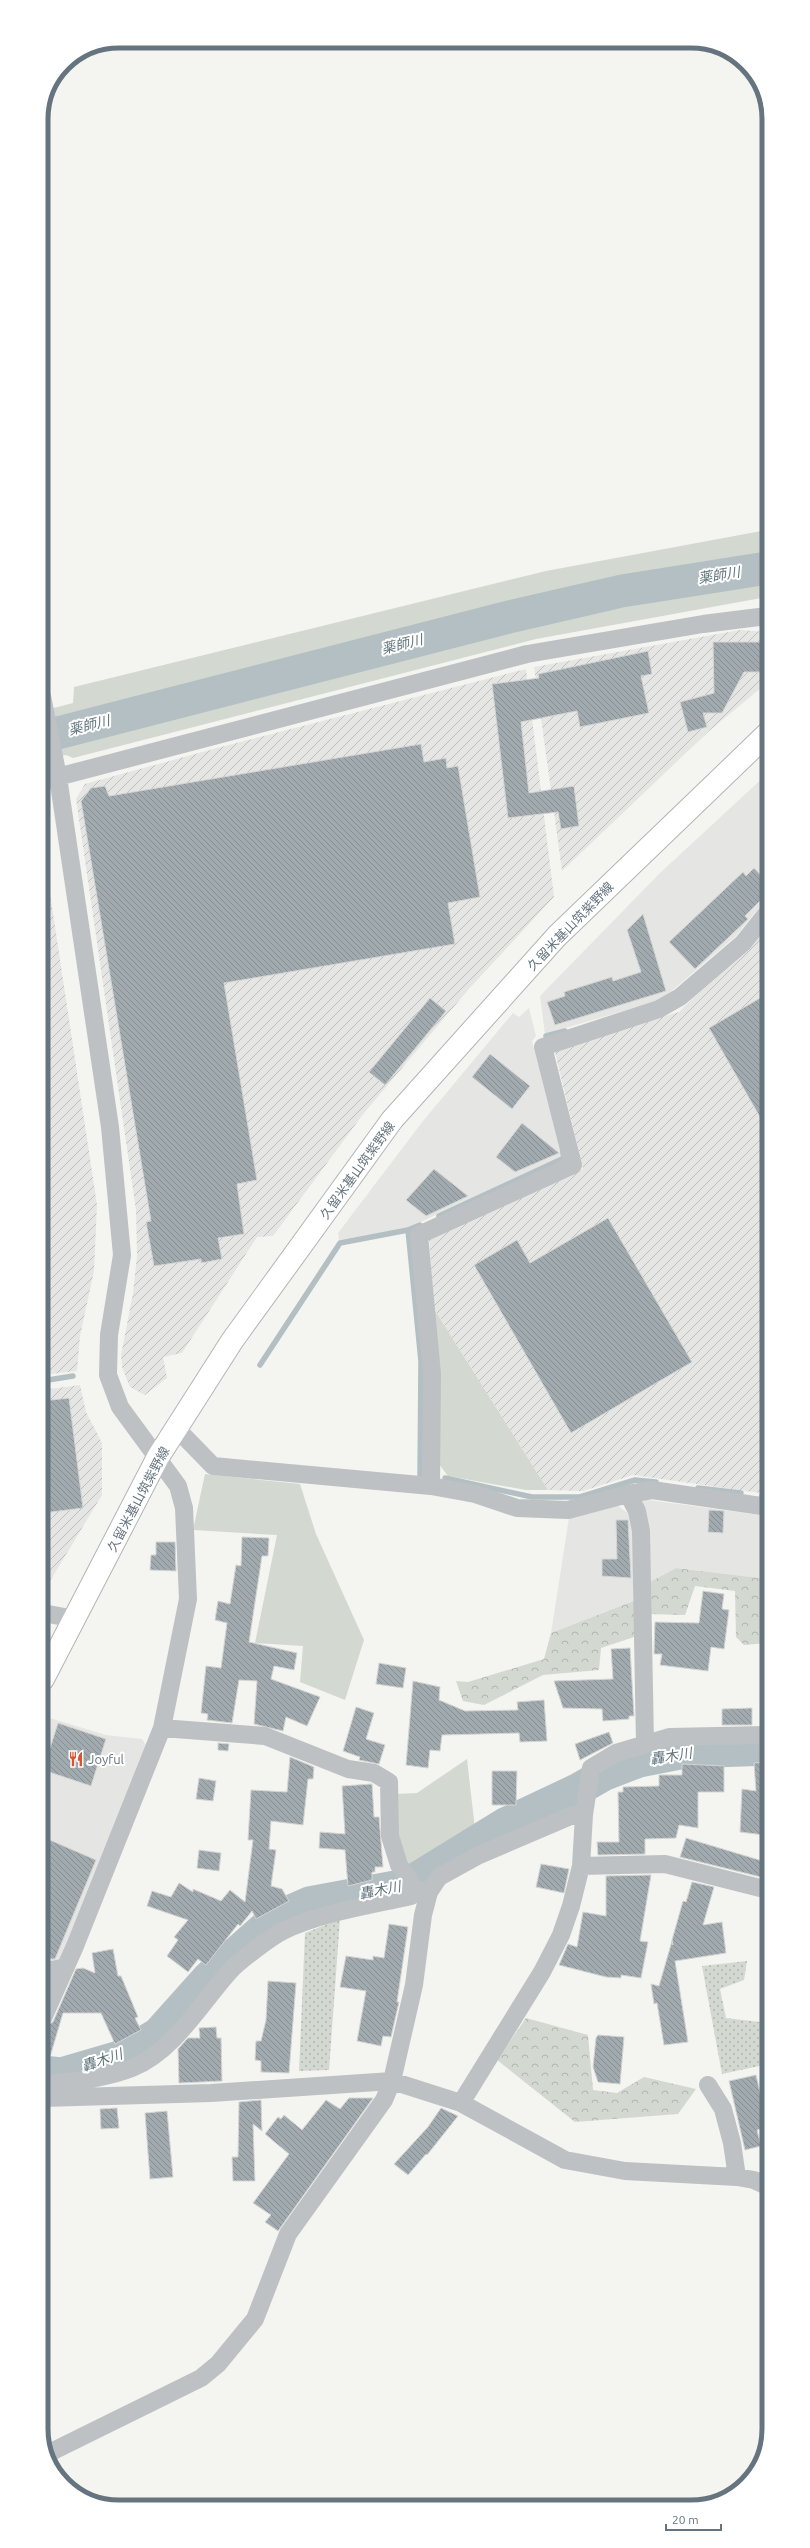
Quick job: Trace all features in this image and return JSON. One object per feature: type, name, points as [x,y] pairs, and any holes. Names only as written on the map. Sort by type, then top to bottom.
[{"type":"main road","name":"久留米基山筑紫野線","points":[[48,1670],[76,1620],[158,1457],[232,1341],[392,1120],[557,936],[762,739]]},
{"type":"street","points":[[50,779],[527,654],[703,624],[762,617]]},
{"type":"street","points":[[48,756],[50,779],[110,1127],[122,1255],[109,1335],[108,1375],[120,1407],[178,1486],[184,1508],[188,1599],[162,1728],[66,1967],[48,2007]]},
{"type":"street","points":[[431,1486],[432,1374],[419,1234],[573,1165],[543,1047],[659,1010],[675,1000],[743,943],[762,919]]},
{"type":"street","points":[[177,1429],[213,1466],[431,1486],[475,1494],[517,1508],[568,1510],[628,1494],[652,1490],[762,1506]]},
{"type":"street","points":[[628,1494],[637,1511],[641,1531],[645,1743]]},
{"type":"street","points":[[48,1614],[76,1620]]},
{"type":"street","points":[[52,2452],[201,2378],[218,2364],[255,2319],[288,2234],[384,2100],[392,2081],[414,1985],[423,1915],[423,1891],[398,1866],[390,1836],[389,1782],[374,1773],[348,1769],[265,1736],[162,1728]]},
{"type":"street","points":[[461,2103],[542,1972],[561,1935],[571,1906],[581,1866],[585,1809],[591,1768],[616,1753],[645,1743],[670,1737],[762,1735]]},
{"type":"street","points":[[48,2084],[85,2080],[132,2068],[155,2054],[200,2011],[231,1970],[283,1931],[327,1916],[411,1896],[423,1891],[439,1877],[477,1856],[573,1816],[585,1809]]},
{"type":"street","points":[[581,1866],[666,1864],[762,1888]]},
{"type":"street","points":[[48,1971],[66,1967]]},
{"type":"street","points":[[48,2098],[211,2093],[392,2081],[461,2103],[565,2160],[624,2171],[737,2177],[754,2180],[762,2184]]},
{"type":"street","points":[[708,2085],[723,2109],[732,2143],[737,2177]]},
{"type":"shaded area","points":[[740,630],[762,632],[762,687],[709,731],[562,871],[534,667]]},
{"type":"shaded area","points":[[526,669],[554,897],[468,990],[364,1113],[273,1236],[257,1237],[182,1353],[163,1357],[167,1378],[145,1395],[130,1387],[122,1367],[121,1355],[133,1293],[137,1256],[136,1210],[76,799],[85,784],[217,748]]},
{"type":"shaded area","points":[[762,779],[762,904],[736,936],[661,1000],[545,1034],[540,996],[660,873]]},
{"type":"shaded area","points":[[48,880],[97,1205],[94,1271],[80,1336],[77,1371],[48,1374]]},
{"type":"shaded area","points":[[762,929],[762,1493],[633,1475],[583,1491],[548,1490],[434,1309],[429,1239],[583,1169],[554,1048],[679,1012]]},
{"type":"shaded area","points":[[529,1008],[536,1036],[532,1041],[562,1156],[408,1228],[339,1240],[338,1233],[423,1121],[513,1013],[519,1017]]},
{"type":"shaded area","points":[[80,1385],[86,1412],[102,1443],[102,1495],[50,1581],[48,1582],[48,1389]]},
{"type":"shaded area","points":[[641,1499],[762,1515],[762,1578],[676,1568],[648,1583]]},
{"type":"shaded area","points":[[618,1506],[636,1519],[633,1601],[551,1633],[569,1518]]},
{"type":"shaded area","points":[[48,1718],[106,1735],[142,1739],[147,1747],[60,1963],[48,1965]]},
{"type":"green space","points":[[762,531],[762,555],[555,592],[48,719],[48,709],[73,703],[74,687],[546,571]]},
{"type":"green space","points":[[762,583],[762,598],[536,639],[73,758],[66,755],[48,758],[48,747],[547,621]]},
{"type":"green space","points":[[434,1309],[548,1490],[526,1490],[448,1476],[439,1464]]},
{"type":"green space","points":[[205,1474],[300,1484],[316,1534],[364,1640],[345,1700],[300,1682],[303,1646],[255,1643],[277,1535],[193,1530]]},
{"type":"green space","points":[[676,1568],[762,1578],[762,1644],[744,1645],[736,1637],[735,1591],[695,1586],[685,1615],[649,1614],[648,1583]]},
{"type":"green space","points":[[636,1600],[637,1636],[601,1648],[599,1670],[543,1675],[484,1705],[463,1701],[456,1681],[468,1682],[544,1659],[551,1633]]},
{"type":"green space","points":[[467,1759],[475,1829],[407,1868],[397,1834],[396,1794],[417,1793]]},
{"type":"green space","points":[[340,1919],[329,2070],[299,2071],[305,1933]]},
{"type":"green space","points":[[747,1961],[744,1980],[720,1989],[726,2018],[762,2022],[762,2065],[722,2074],[702,1966]]},
{"type":"green space","points":[[526,2018],[588,2035],[593,2090],[617,2093],[644,2077],[696,2089],[678,2114],[575,2122],[497,2060]]},
{"type":"building","points":[[713,642],[762,642],[762,672],[744,672],[722,713],[703,713],[707,727],[688,732],[680,702],[714,693]]},
{"type":"building","points":[[648,651],[652,674],[641,676],[649,713],[580,727],[577,711],[521,722],[529,793],[574,786],[579,826],[561,829],[558,812],[508,818],[492,684],[539,678],[538,674]]},
{"type":"building","points":[[421,744],[424,762],[446,758],[447,768],[458,766],[480,897],[448,903],[455,944],[224,983],[257,1180],[237,1184],[244,1234],[218,1238],[222,1259],[201,1263],[201,1259],[154,1266],[146,1222],[151,1221],[81,801],[91,788],[105,786],[109,796]]},
{"type":"building","points":[[754,868],[762,877],[762,899],[745,916],[748,919],[695,969],[669,942],[743,872],[746,876]]},
{"type":"building","points":[[643,914],[666,991],[555,1025],[547,1002],[565,996],[564,992],[612,977],[613,981],[641,972],[627,930]]},
{"type":"building","points":[[762,997],[762,1121],[709,1028]]},
{"type":"building","points":[[430,998],[446,1011],[385,1085],[369,1072]]},
{"type":"building","points":[[490,1054],[530,1086],[512,1109],[472,1077]]},
{"type":"building","points":[[522,1123],[559,1153],[515,1172],[496,1157]]},
{"type":"building","points":[[434,1169],[468,1196],[426,1216],[406,1200]]},
{"type":"building","points":[[608,1218],[692,1362],[571,1433],[474,1265],[517,1240],[530,1263]]},
{"type":"building","points":[[69,1398],[83,1508],[48,1512],[48,1400]]},
{"type":"building","points":[[709,1510],[724,1511],[723,1533],[708,1532]]},
{"type":"building","points":[[616,1520],[628,1520],[631,1578],[602,1576],[602,1559],[617,1559]]},
{"type":"building","points":[[242,1537],[269,1538],[268,1556],[262,1556],[249,1642],[297,1653],[294,1670],[274,1666],[271,1679],[320,1697],[307,1726],[286,1717],[283,1731],[254,1724],[257,1681],[239,1680],[232,1723],[207,1720],[208,1714],[201,1713],[206,1666],[221,1668],[227,1623],[215,1620],[218,1601],[230,1604],[236,1565],[241,1566]]},
{"type":"building","points":[[156,1542],[175,1542],[176,1571],[150,1570],[151,1555],[156,1555]]},
{"type":"building","points":[[703,1591],[724,1594],[722,1609],[729,1610],[724,1649],[711,1647],[708,1671],[660,1665],[662,1654],[654,1654],[655,1622],[699,1623]]},
{"type":"building","points":[[630,1648],[634,1716],[629,1716],[629,1719],[603,1721],[602,1709],[563,1708],[554,1681],[613,1679],[611,1649]]},
{"type":"building","points":[[379,1663],[406,1668],[403,1688],[376,1684]]},
{"type":"building","points":[[413,1681],[440,1687],[439,1700],[465,1711],[518,1710],[517,1702],[544,1700],[547,1741],[520,1742],[519,1733],[442,1735],[440,1751],[430,1750],[428,1768],[406,1765]]},
{"type":"building","points":[[356,1707],[374,1713],[366,1739],[385,1745],[379,1764],[359,1760],[360,1757],[343,1751]]},
{"type":"building","points":[[752,1708],[752,1725],[722,1725],[722,1709]]},
{"type":"building","points":[[58,1723],[106,1739],[91,1786],[48,1772],[48,1754]]},
{"type":"building","points":[[609,1732],[613,1743],[580,1760],[575,1744]]},
{"type":"building","points":[[218,1743],[229,1744],[228,1751],[218,1750]]},
{"type":"building","points":[[290,1757],[314,1767],[313,1779],[308,1779],[303,1825],[271,1821],[269,1849],[276,1850],[271,1886],[282,1889],[289,1901],[256,1919],[252,1911],[240,1926],[238,1924],[206,1965],[198,1959],[188,1972],[167,1956],[178,1940],[174,1937],[188,1920],[147,1906],[152,1891],[171,1897],[179,1883],[193,1892],[193,1889],[221,1901],[230,1890],[245,1902],[253,1840],[248,1840],[251,1790],[287,1792]]},
{"type":"building","points":[[762,1762],[762,1835],[740,1832],[742,1789],[756,1791],[754,1763]]},
{"type":"building","points":[[682,1764],[724,1766],[724,1792],[698,1792],[698,1828],[679,1825],[676,1838],[645,1839],[645,1854],[598,1855],[597,1842],[619,1842],[618,1792],[623,1792],[623,1787],[659,1786],[659,1775],[682,1775]]},
{"type":"building","points":[[492,1771],[517,1771],[516,1805],[492,1805]]},
{"type":"building","points":[[199,1778],[216,1781],[213,1801],[196,1799]]},
{"type":"building","points":[[372,1784],[374,1817],[379,1817],[383,1867],[375,1867],[375,1872],[372,1872],[372,1880],[348,1886],[345,1850],[319,1848],[320,1832],[345,1834],[342,1786]]},
{"type":"building","points":[[686,1838],[762,1861],[762,1874],[761,1877],[680,1857]]},
{"type":"building","points":[[48,1839],[96,1860],[55,1959],[48,1958]]},
{"type":"building","points":[[199,1850],[221,1853],[219,1871],[197,1868]]},
{"type":"building","points":[[541,1864],[569,1869],[564,1893],[536,1887]]},
{"type":"building","points":[[651,1875],[640,1941],[648,1942],[641,1978],[621,1975],[621,1978],[606,1977],[559,1965],[568,1944],[577,1947],[583,1912],[606,1916],[606,1876]]},
{"type":"building","points":[[692,1882],[714,1887],[703,1925],[722,1922],[726,1953],[675,1961],[688,2042],[664,2045],[657,2003],[654,2004],[651,1984],[659,1986],[672,1941],[673,1945],[672,1940],[683,1901],[686,1902]]},
{"type":"building","points":[[389,1924],[408,1927],[397,2002],[399,2002],[391,2037],[383,2036],[381,2046],[357,2041],[366,1991],[340,1987],[346,1956],[373,1960],[373,1956],[384,1958]]},
{"type":"building","points":[[113,1949],[118,1976],[121,1976],[138,2017],[135,2018],[141,2030],[115,2044],[101,2013],[63,2013],[48,2064],[48,2025],[53,2022],[76,1969],[83,1968],[95,1973],[92,1953]]},
{"type":"building","points":[[268,1981],[296,1983],[289,2073],[261,2072],[261,2061],[255,2060],[256,2041],[261,2041],[266,2020]]},
{"type":"building","points":[[216,2027],[217,2038],[221,2038],[222,2081],[179,2083],[178,2049],[188,2038],[200,2038],[199,2028]]},
{"type":"building","points":[[598,2035],[624,2037],[620,2084],[598,2082],[593,2067],[596,2038]]},
{"type":"building","points":[[756,2075],[762,2101],[762,2129],[757,2130],[761,2146],[745,2150],[729,2081]]},
{"type":"building","points":[[349,2098],[373,2098],[278,2231],[265,2222],[271,2215],[253,2203],[289,2154],[265,2134],[278,2117],[281,2119],[284,2115],[302,2130],[326,2100],[340,2109]]},
{"type":"building","points":[[261,2100],[262,2131],[253,2124],[255,2181],[233,2181],[232,2157],[238,2157],[239,2102]]},
{"type":"building","points":[[117,2108],[119,2128],[101,2129],[100,2109]]},
{"type":"building","points":[[441,2108],[458,2116],[427,2155],[426,2154],[408,2175],[394,2164],[428,2127]]},
{"type":"building","points":[[167,2111],[173,2177],[150,2179],[145,2113]]},
{"type":"waterway","name":"薬師川","points":[[48,735],[509,617],[622,591],[762,569]]},
{"type":"waterway","points":[[546,1036],[565,1031]]},
{"type":"waterway","points":[[439,1216],[564,1158],[563,1153]]},
{"type":"waterway","points":[[260,1365],[340,1243],[408,1230],[420,1225]]},
{"type":"waterway","points":[[408,1230],[421,1361],[420,1479]]},
{"type":"waterway","points":[[48,1380],[73,1376]]},
{"type":"waterway","points":[[445,1478],[532,1497],[580,1497],[635,1480],[656,1482]]},
{"type":"waterway","points":[[698,1488],[741,1493]]},
{"type":"waterway","name":"轟木川","points":[[48,2073],[61,2074],[119,2057],[158,2034],[209,1977],[277,1917],[309,1903],[406,1885],[505,1824],[577,1790],[605,1774],[639,1761],[685,1752],[762,1749]]},
{"type":"place","name":"Joyful","points":[[76,1759]]}]
